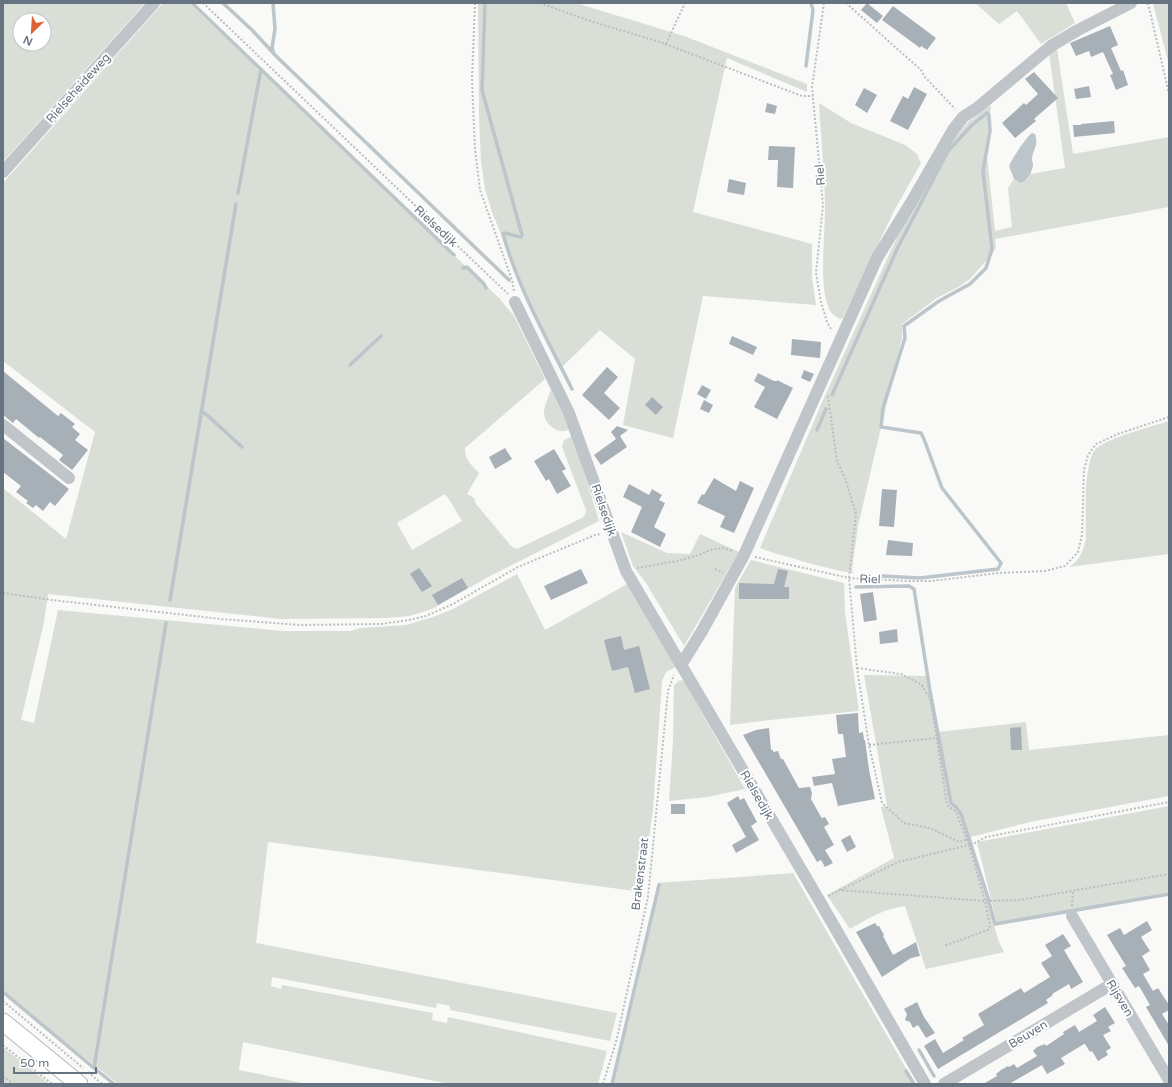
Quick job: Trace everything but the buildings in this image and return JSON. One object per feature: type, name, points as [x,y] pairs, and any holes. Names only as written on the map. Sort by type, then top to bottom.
[{"type":"main road","points":[[3,1022],[79,1084]]},
{"type":"street","name":"Rielseheideweg","points":[[3,172],[154,3]]},
{"type":"street","points":[[681,665],[702,631],[744,555],[877,258],[953,130],[963,117],[977,108],[1051,46],[1078,30],[1131,3]]},
{"type":"street","name":"Rielsedijk","points":[[515,302],[570,413],[626,571],[925,1084]]},
{"type":"street","points":[[3,425],[69,478]]},
{"type":"street","name":"Rijsven","points":[[1072,913],[1169,1080]]},
{"type":"street","name":"Beuven","points":[[944,1084],[1112,984]]},
{"type":"path","name":"Rielsedijk","points":[[204,3],[515,302]]},
{"type":"path","points":[[475,3],[472,79],[475,149],[480,190],[512,280],[515,302]]},
{"type":"path","points":[[540,3],[593,22],[666,44],[802,96],[813,96]]},
{"type":"path","points":[[666,44],[685,3]]},
{"type":"path","name":"Riel","points":[[824,3],[812,77],[822,205],[816,273],[821,302],[827,322],[838,343]]},
{"type":"path","points":[[846,3],[921,70],[924,77],[963,117]]},
{"type":"path","points":[[1148,3],[1169,94]]},
{"type":"path","points":[[823,380],[827,386],[837,461],[845,478],[856,514],[849,578],[857,668],[869,745],[882,803],[904,823],[930,828],[959,842],[966,840]]},
{"type":"path","name":"Riel","points":[[626,571],[677,561],[699,555],[710,550],[723,548],[744,555],[849,578],[931,580],[999,573],[1045,571],[1065,566],[1078,552],[1082,535],[1084,470],[1088,454],[1096,444],[1118,434],[1169,417]]},
{"type":"path","points":[[3,593],[221,619],[300,625],[381,624],[426,616],[453,604],[518,568],[595,535],[612,533]]},
{"type":"path","name":"Brakenstraat","points":[[603,1084],[616,1042],[648,897],[668,691],[673,676],[681,665]]},
{"type":"path","points":[[857,668],[901,674],[922,685],[931,701],[947,805],[956,812],[969,845],[990,922],[988,930],[944,946]]},
{"type":"path","points":[[869,745],[937,738]]},
{"type":"path","points":[[819,900],[898,862],[973,844],[986,837],[1169,802]]},
{"type":"path","points":[[840,890],[985,901],[1020,900],[1169,874]]},
{"type":"path","points":[[1072,913],[1073,891]]},
{"type":"path","points":[[3,1001],[102,1084]]},
{"type":"path","points":[[3,1045],[52,1084]]},
{"type":"path","points":[[3,1076],[13,1084]]},
{"type":"shaded area","points":[[3,3],[145,3],[3,162]]},
{"type":"shaded area","points":[[163,3],[189,3],[500,299],[514,316],[545,379],[465,448],[467,458],[471,465],[479,473],[467,494],[474,498],[476,504],[511,546],[517,549],[582,518],[585,515],[586,510],[562,447],[564,440],[573,436],[599,521],[488,577],[432,609],[409,616],[386,618],[281,619],[48,594],[44,622],[21,720],[34,723],[58,610],[284,631],[351,631],[360,628],[406,625],[433,617],[453,609],[517,574],[545,630],[629,583],[676,667],[666,672],[662,681],[653,810],[642,892],[268,842],[256,943],[617,1013],[610,1041],[450,1010],[450,1006],[437,1003],[436,1008],[272,977],[271,986],[281,989],[282,985],[433,1013],[432,1020],[447,1023],[448,1017],[607,1051],[598,1084],[449,1084],[243,1042],[239,1070],[307,1084],[118,1084],[3,993],[3,488],[66,539],[95,432],[3,361],[3,183]],"holes":[[[445,494],[462,521],[412,550],[397,523]]]},
{"type":"shaded area","points":[[478,3],[576,3],[684,36],[807,84],[807,92],[727,58],[693,212],[812,244],[812,278],[816,305],[703,296],[673,438],[623,425],[635,359],[600,330],[560,369],[538,325],[492,212],[485,189],[481,162],[479,116]]},
{"type":"shaded area","points":[[975,3],[1066,3],[1075,23],[1041,44],[1017,11],[999,24]]},
{"type":"shaded area","points":[[1153,3],[1169,3],[1169,65]]},
{"type":"shaded area","points":[[1057,49],[1073,154],[1169,137],[1169,207],[995,239],[996,246],[993,253],[970,279],[937,298],[902,324],[902,338],[858,526],[852,569],[853,573],[805,562],[760,548],[823,400],[898,235],[958,133],[968,122],[991,105],[986,147],[995,231],[1012,227],[1008,188],[1014,179],[1022,183],[1030,174],[1065,168],[1049,53]]},
{"type":"shaded area","points":[[819,103],[851,123],[905,145],[917,154],[921,163],[894,211],[843,318],[840,319],[830,311],[825,296],[823,259],[825,196]]},
{"type":"shaded area","points":[[1032,133],[1035,134],[1036,138],[1032,159],[1033,164],[1028,178],[1021,183],[1014,179],[1009,166],[1019,148]]},
{"type":"shaded area","points":[[551,390],[570,429],[563,431],[554,429],[545,418],[544,408]]},
{"type":"shaded area","points":[[1169,421],[1169,554],[1069,567],[1080,555],[1086,539],[1087,479],[1091,457],[1095,450],[1118,437]]},
{"type":"shaded area","points":[[621,532],[667,553],[690,554],[700,534],[739,552],[684,646],[646,583],[633,566]]},
{"type":"shaded area","points":[[751,560],[844,583],[845,612],[859,711],[730,725],[735,588]]},
{"type":"shaded area","points":[[864,675],[927,676],[938,732],[1026,722],[1029,750],[1169,735],[1169,796],[1030,822],[971,837],[994,925],[999,942],[1004,952],[926,969],[905,906],[883,912],[850,929],[827,895],[894,858],[881,807],[887,806]]},
{"type":"shaded area","points":[[680,680],[684,681],[745,789],[708,797],[669,801],[673,742],[674,685]]},
{"type":"shaded area","points":[[1169,806],[1169,892],[997,924],[977,842]]},
{"type":"shaded area","points":[[793,873],[915,1084],[612,1084],[638,982],[658,883]]},
{"type":"shaded area","points":[[3,1047],[49,1084],[3,1084]]},
{"type":"waterway","points":[[192,3],[454,255]]},
{"type":"waterway","points":[[223,3],[252,30],[277,57],[509,280]]},
{"type":"waterway","points":[[273,3],[275,29],[272,48],[273,51]]},
{"type":"waterway","points":[[485,3],[482,90],[522,235],[521,237],[503,234],[509,254],[525,294],[572,389]]},
{"type":"waterway","points":[[806,66],[813,10],[811,3]]},
{"type":"waterway","points":[[238,193],[261,69]]},
{"type":"waterway","points":[[832,395],[898,247],[948,151],[972,125],[987,113],[989,115],[990,131],[983,171],[992,249],[986,268],[970,284],[939,301],[904,326],[905,338],[883,408],[881,427],[921,433],[942,488],[1001,563],[998,569],[920,578],[882,576]]},
{"type":"waterway","points":[[170,600],[236,204]]},
{"type":"waterway","points":[[463,268],[467,267],[484,284],[486,288]]},
{"type":"waterway","points":[[350,365],[381,336]]},
{"type":"waterway","points":[[817,430],[826,409]]},
{"type":"waterway","points":[[201,411],[242,447]]},
{"type":"waterway","points":[[856,587],[909,586],[914,589],[930,691],[951,803],[961,814],[989,901]]},
{"type":"waterway","points":[[3,992],[94,1068],[166,623]]},
{"type":"waterway","points":[[612,1084],[659,885]]},
{"type":"waterway","points":[[989,902],[995,924],[1169,894]]},
{"type":"waterway","points":[[919,1050],[934,1076]]},
{"type":"waterway","points":[[94,1068],[114,1084]]},
{"type":"waterway","points":[[906,1071],[914,1084]]}]
